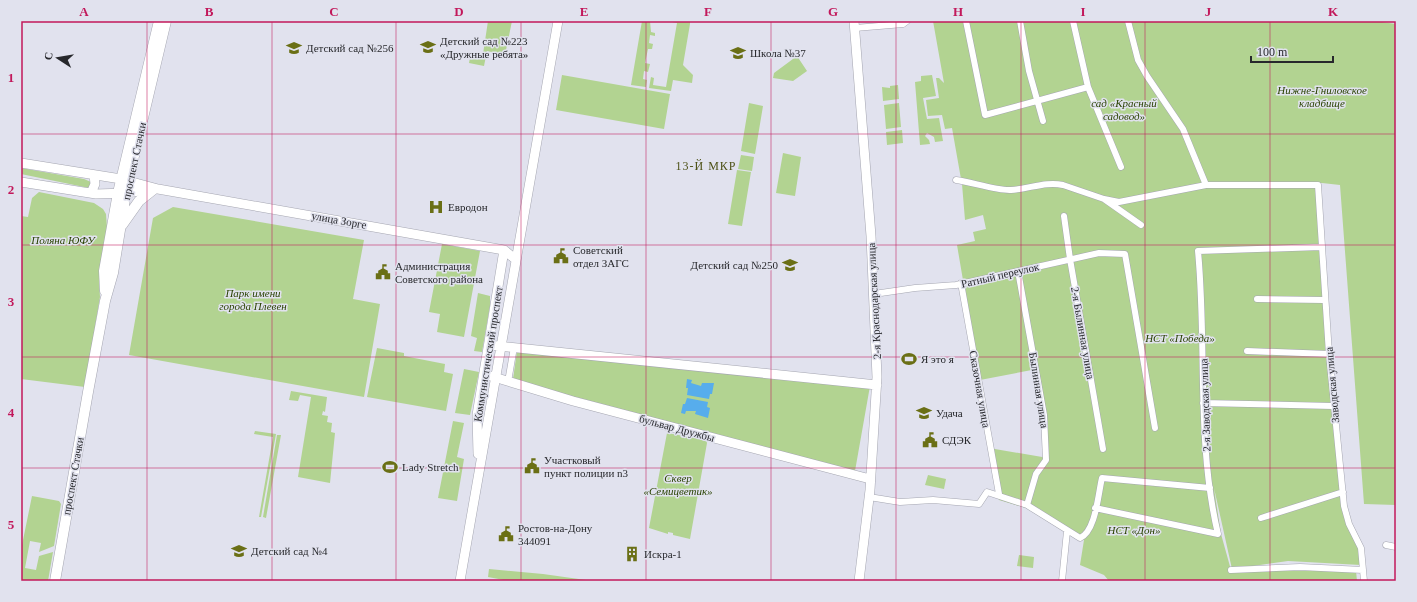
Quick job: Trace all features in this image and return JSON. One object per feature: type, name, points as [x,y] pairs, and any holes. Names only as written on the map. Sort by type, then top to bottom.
[{"type":"main road","name":"проспект Стачки","points":[[105,302],[104,271],[159,21]]},
{"type":"main road","name":"проспект Стачки","points":[[124,180],[166,21]]},
{"type":"main road","name":"Коммунистический проспект","points":[[460,581],[496,378],[515,259],[558,21]]},
{"type":"main road","name":"2-я Краснодарская улица","points":[[855,25],[874,294],[875,385],[868,478],[869,497],[859,581]]},
{"type":"main road","name":"улица Зорге","points":[[21,163],[124,180],[156,189],[504,250],[515,259]]},
{"type":"main road","points":[[91,193],[95,184],[94,176]]},
{"type":"main road","name":"улица Зорге","points":[[21,182],[91,193],[122,193],[156,189]]},
{"type":"main road","points":[[120,229],[139,201],[156,189]]},
{"type":"main road","name":"проспект Стачки","points":[[55,581],[105,302],[113,273],[120,229],[122,193]]},
{"type":"main road","points":[[504,250],[518,242]]},
{"type":"main road","name":"Коммунистический проспект","points":[[479,474],[478,415],[504,250]]},
{"type":"main road","points":[[489,345],[875,385]]},
{"type":"main road","name":"бульвар Дружбы","points":[[484,374],[508,382],[868,478]]},
{"type":"street","points":[[855,25],[903,24],[908,21]]},
{"type":"street","points":[[966,21],[985,115],[1088,87]]},
{"type":"street","points":[[1020,21],[1029,71],[1036,100],[1043,120]]},
{"type":"street","points":[[1073,21],[1088,87],[1121,167]]},
{"type":"street","points":[[956,180],[1010,190],[1057,184],[1104,199],[1119,202],[1206,185],[1183,129],[1147,76],[1138,60],[1128,21]]},
{"type":"street","name":"Заводская улица","points":[[1206,185],[1318,185],[1324,300],[1333,406],[1344,506],[1349,524],[1361,548],[1364,581]]},
{"type":"street","points":[[1104,199],[1141,225]]},
{"type":"street","name":"2-я Былинная улица","points":[[1064,216],[1103,449]]},
{"type":"street","name":"2-я Заводская улица","points":[[1095,508],[1218,534],[1210,488],[1203,403],[1202,298],[1198,251],[1321,247]]},
{"type":"street","name":"Ратный переулок","points":[[874,294],[961,283],[1099,253],[1125,254],[1155,428]]},
{"type":"street","name":"Былинная улица","points":[[1018,271],[1044,415],[1046,437],[1046,460],[1036,474],[1027,505]]},
{"type":"street","name":"Сказочная улица","points":[[961,283],[999,494]]},
{"type":"street","points":[[1257,299],[1324,300]]},
{"type":"street","points":[[508,382],[514,347]]},
{"type":"street","points":[[1247,351],[1329,354]]},
{"type":"street","points":[[1203,403],[1333,406]]},
{"type":"street","points":[[869,497],[900,502],[933,500],[979,504],[987,492],[999,494],[1027,505],[1080,538],[1087,535],[1091,527],[1102,478],[1210,488]]},
{"type":"street","points":[[1260,518],[1343,492]]},
{"type":"street","points":[[1062,581],[1067,531]]},
{"type":"street","points":[[1386,545],[1396,547]]},
{"type":"street","points":[[1231,570],[1300,567],[1363,570]]},
{"type":"green space","points":[[488,21],[512,21],[505,55],[487,51],[484,66],[469,63],[471,52],[483,54]]},
{"type":"green space","points":[[642,21],[650,21],[651,32],[655,33],[655,36],[650,35],[649,43],[653,44],[652,49],[648,49],[645,63],[650,64],[648,72],[644,71],[643,79],[647,80],[646,87],[631,85]]},
{"type":"green space","points":[[667,21],[690,21],[683,65],[693,75],[692,83],[673,80],[671,91],[649,88],[651,77],[654,78],[653,85],[666,87],[677,23]]},
{"type":"green space","points":[[933,21],[1375,21],[1396,24],[1396,505],[1364,504],[1340,185],[1322,183],[1206,184],[1121,200],[1099,196],[1059,182],[1009,189],[961,179],[952,128],[945,129],[942,115],[928,116],[926,100],[939,98],[936,78],[939,78],[944,83]]},
{"type":"green space","points":[[797,56],[807,71],[793,81],[773,78],[774,73]]},
{"type":"green space","points":[[562,75],[670,94],[664,129],[556,110]]},
{"type":"green space","points":[[932,75],[936,96],[923,98],[927,119],[939,118],[943,141],[935,142],[934,137],[927,133],[925,136],[929,140],[930,144],[920,145],[915,82],[921,81],[921,76]]},
{"type":"green space","points":[[898,85],[899,99],[883,101],[882,87],[890,88],[890,86]]},
{"type":"green space","points":[[749,103],[763,106],[755,154],[741,151]]},
{"type":"green space","points":[[899,103],[901,127],[886,129],[884,105]]},
{"type":"green space","points":[[902,130],[903,143],[887,145],[886,132]]},
{"type":"green space","points":[[783,153],[801,157],[795,196],[776,193]]},
{"type":"green space","points":[[741,155],[754,157],[752,171],[738,169]]},
{"type":"green space","points":[[21,168],[84,179],[91,182],[89,188],[21,174]]},
{"type":"green space","points":[[737,170],[751,172],[742,226],[728,224]]},
{"type":"green space","name":"НСТ «Победа»","points":[[962,184],[1010,192],[1057,185],[1119,204],[1205,186],[1316,186],[1341,501],[1359,548],[1361,565],[1288,561],[1232,569],[1214,488],[1221,534],[1231,570],[1356,571],[1357,581],[1109,581],[1104,575],[1080,565],[1084,540],[1026,508],[999,500],[989,448],[1048,458],[1048,424],[1037,369],[980,380],[957,245],[975,241],[973,232],[986,229],[983,215],[965,220]]},
{"type":"green space","name":"Поляна ЮФУ","points":[[39,192],[94,203],[103,209],[106,214],[107,228],[99,280],[100,297],[85,387],[21,379],[21,216],[28,217],[32,198]]},
{"type":"green space","name":"Парк имени города Плевен","points":[[173,207],[364,240],[353,299],[380,304],[364,397],[129,355],[153,218]]},
{"type":"green space","points":[[442,244],[480,251],[464,337],[437,332],[440,314],[429,312]]},
{"type":"green space","points":[[478,293],[490,296],[490,306],[482,352],[474,351],[477,338],[471,336]]},
{"type":"green space","points":[[377,348],[404,353],[404,356],[445,364],[444,372],[453,374],[446,411],[367,397]]},
{"type":"green space","points":[[517,351],[870,386],[855,471],[515,381],[513,379]]},
{"type":"green space","points":[[464,369],[479,372],[470,415],[455,413]]},
{"type":"green space","points":[[291,391],[327,397],[325,412],[323,411],[322,415],[328,416],[327,422],[332,423],[331,432],[335,433],[330,483],[298,477],[311,397],[300,395],[298,401],[289,400]]},
{"type":"green space","points":[[453,421],[464,423],[457,457],[464,459],[457,501],[438,498]]},
{"type":"green space","points":[[255,431],[276,434],[261,517],[259,517],[273,437],[254,434]]},
{"type":"green space","name":"Сквер «Семицветик»","points":[[667,433],[706,440],[707,443],[690,539],[673,535],[673,533],[668,532],[668,534],[649,528]]},
{"type":"green space","points":[[277,435],[281,435],[266,518],[263,517]]},
{"type":"green space","points":[[928,475],[946,479],[944,489],[925,485]]},
{"type":"green space","points":[[32,496],[59,501],[61,504],[54,546],[39,552],[41,543],[30,541],[25,568],[36,570],[39,556],[53,552],[48,581],[21,581],[21,550]]},
{"type":"green space","points":[[1019,555],[1034,557],[1033,568],[1017,566]]},
{"type":"green space","points":[[489,569],[543,574],[593,581],[509,581],[488,577]]},
{"type":"water","points":[[687,379],[692,380],[691,383],[701,386],[702,383],[714,383],[712,394],[710,394],[709,399],[687,395]]},
{"type":"water","points":[[687,398],[708,402],[707,407],[710,408],[708,418],[695,414],[696,411],[686,411],[685,414],[681,413],[683,404],[685,404]]},
{"type":"place","name":"Детский сад №223 «Дружные ребята»","points":[[428,47]]},
{"type":"place","name":"Детский сад №256","points":[[294,48]]},
{"type":"place","name":"Школа №37","points":[[738,53]]},
{"type":"place","name":"Евродон","points":[[436,207]]},
{"type":"place","name":"Советский отдел ЗАГС","points":[[561,256]]},
{"type":"place","name":"Детский сад №250","points":[[790,265]]},
{"type":"place","name":"Администрация Советского района","points":[[383,272]]},
{"type":"place","name":"Я это я","points":[[909,359]]},
{"type":"place","name":"Удача","points":[[924,413]]},
{"type":"place","name":"СДЭК","points":[[930,440]]},
{"type":"place","name":"Участковый пункт полиции n3","points":[[532,466]]},
{"type":"place","name":"Lady Stretch","points":[[390,467]]},
{"type":"place","name":"Ростов-на-Дону 344091","points":[[506,534]]},
{"type":"place","name":"Детский сад №4","points":[[239,551]]},
{"type":"place","name":"Искра-1","points":[[632,554]]},
{"type":"district","name":"13-Й МКР","points":[[706,166]]},
{"type":"park label","name":"Нижне-Гниловское кладбище","points":[[1322,96]]},
{"type":"park label","name":"сад «Красный садовод»","points":[[1124,109]]},
{"type":"park label","name":"НСТ «Дон»","points":[[1134,530]]}]
